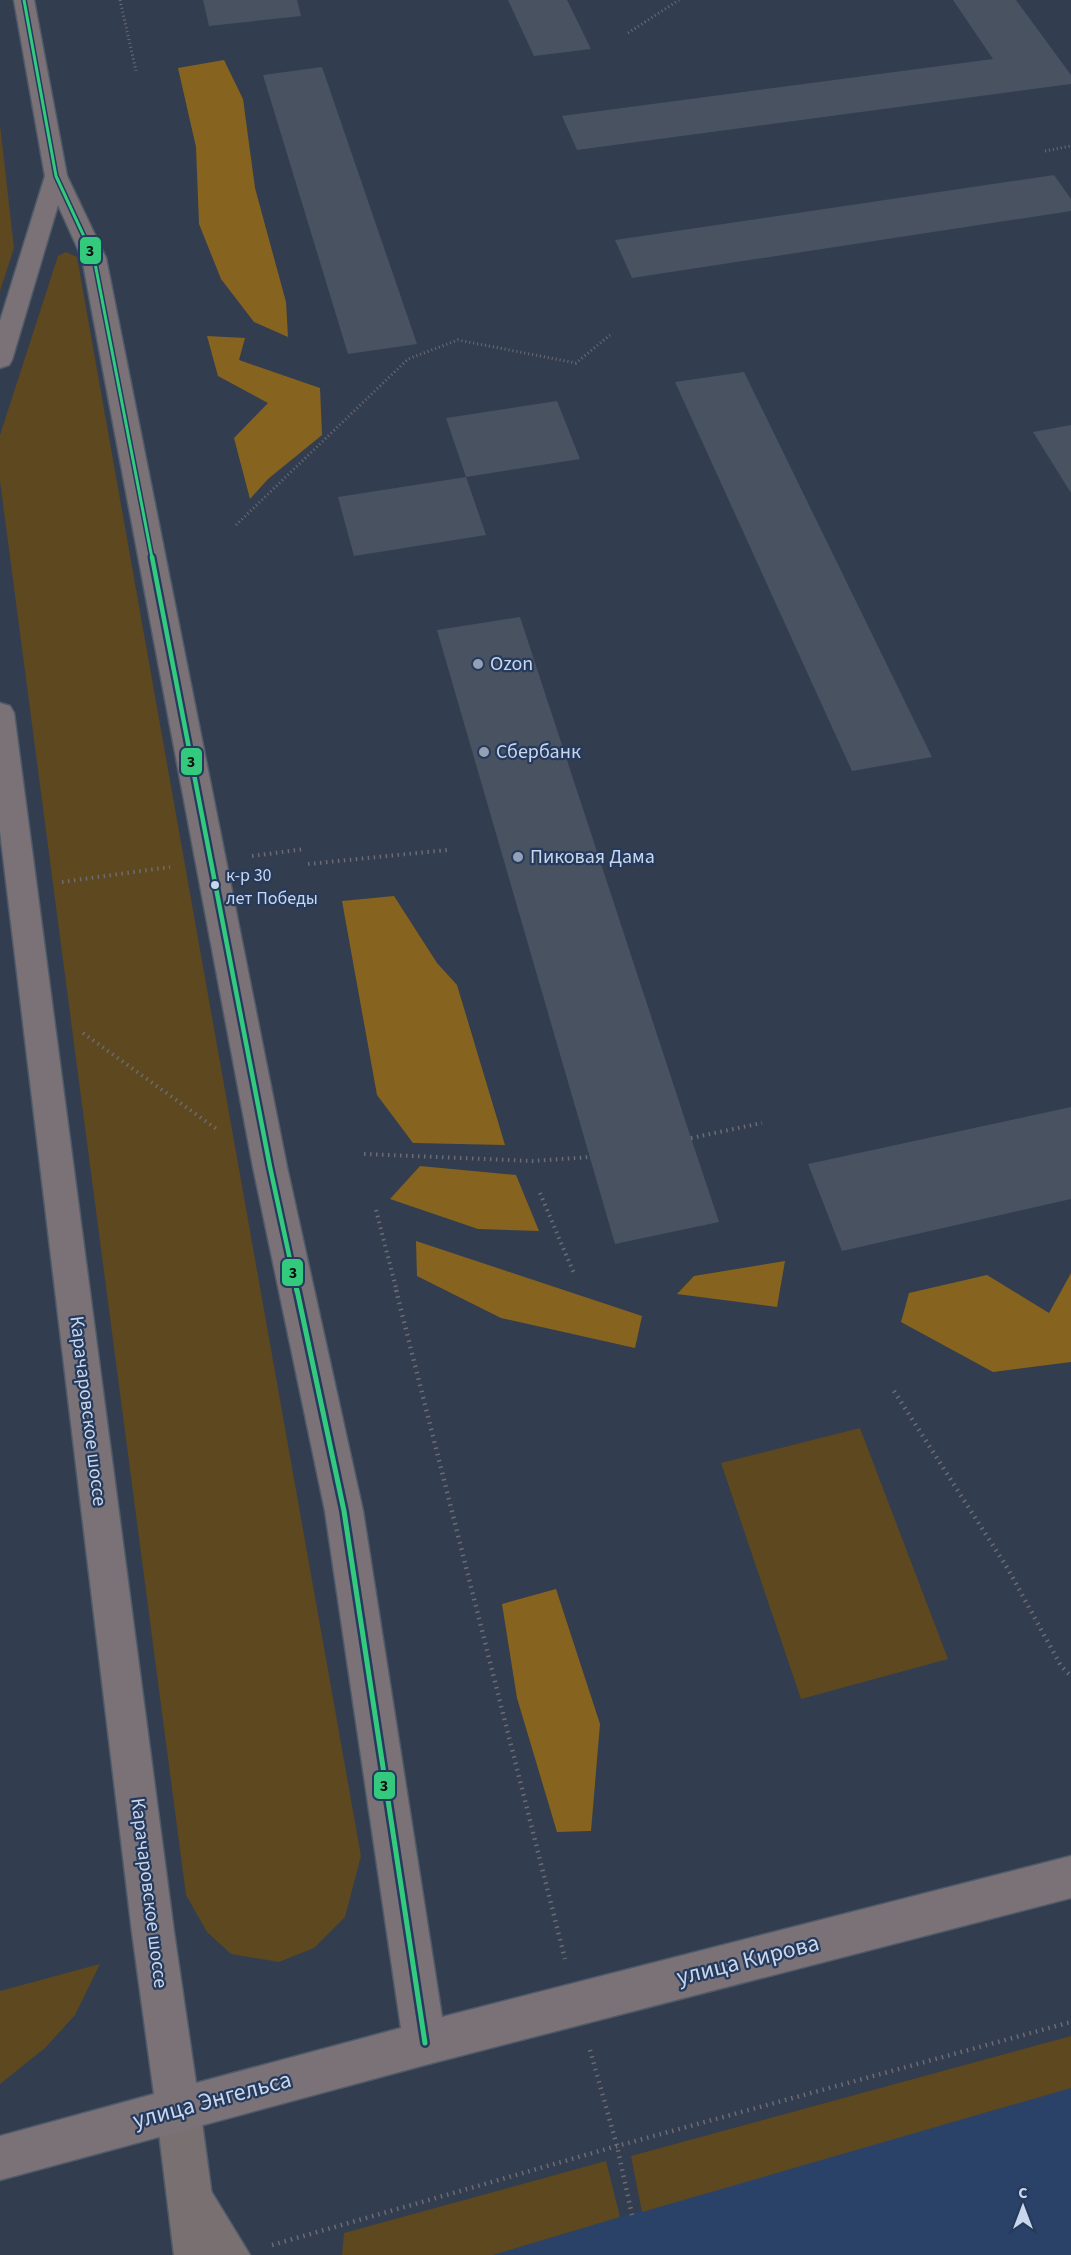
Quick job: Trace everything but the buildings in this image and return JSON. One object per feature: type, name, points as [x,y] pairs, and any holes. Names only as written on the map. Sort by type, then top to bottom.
[{"type":"street","points":[[24,0],[56,176],[94,258],[270,1167],[344,1511],[397,1873],[425,2043]]},
{"type":"street","points":[[0,360],[56,176]]},
{"type":"street","name":"Карачаровское шоссе","points":[[0,713],[150,1909],[178,2108]]},
{"type":"street","name":"улица Кирова","points":[[425,2043],[1071,1877]]},
{"type":"street","name":"улица Энгельса","points":[[0,2158],[425,2043]]},
{"type":"street","points":[[178,2108],[197,2255]]},
{"type":"lane","points":[[190,2188],[233,2255]]},
{"type":"path","points":[[120,0],[136,71]]},
{"type":"path","points":[[628,33],[679,0]]},
{"type":"path","points":[[1045,151],[1071,146]]},
{"type":"path","points":[[236,525],[408,359],[458,340],[576,363],[610,335]]},
{"type":"path","points":[[20,876],[47,884],[305,849]]},
{"type":"path","points":[[308,864],[447,850]]},
{"type":"path","points":[[36,1000],[270,1167]]},
{"type":"path","points":[[691,1138],[762,1123]]},
{"type":"path","points":[[364,1154],[532,1161],[591,1157]]},
{"type":"path","points":[[540,1193],[575,1276]]},
{"type":"path","points":[[376,1210],[552,1914],[617,2146],[632,2215]]},
{"type":"path","points":[[894,1390],[1008,1569],[1061,1666],[1071,1676]]},
{"type":"path","points":[[270,2245],[617,2146],[1071,2022]]},
{"type":"shaded area","points":[[224,60],[243,99],[255,188],[286,302],[288,337],[254,322],[221,279],[199,224],[196,147],[178,68]]},
{"type":"shaded area","points":[[0,125],[14,248],[0,291]]},
{"type":"shaded area","points":[[66,252],[77,257],[361,1856],[345,1917],[314,1948],[279,1962],[231,1954],[207,1932],[186,1895],[0,481],[0,435],[58,256]]},
{"type":"shaded area","points":[[207,336],[245,338],[239,360],[320,388],[322,435],[268,479],[250,499],[234,438],[268,403],[218,376]]},
{"type":"shaded area","points":[[394,896],[437,963],[457,985],[505,1145],[413,1143],[377,1095],[342,901]]},
{"type":"shaded area","points":[[420,1166],[516,1175],[539,1231],[478,1229],[390,1199]]},
{"type":"shaded area","points":[[416,1241],[642,1316],[635,1348],[501,1318],[417,1276]]},
{"type":"shaded area","points":[[785,1261],[777,1307],[677,1294],[694,1276]]},
{"type":"shaded area","points":[[1071,1273],[1071,1362],[993,1372],[901,1322],[909,1293],[987,1275],[1049,1313]]},
{"type":"shaded area","points":[[860,1428],[948,1659],[801,1699],[721,1463]]},
{"type":"shaded area","points":[[556,1589],[600,1724],[591,1831],[557,1832],[517,1698],[502,1604]]},
{"type":"shaded area","points":[[100,1964],[75,2015],[45,2048],[0,2084],[0,1991]]},
{"type":"shaded area","points":[[1071,2036],[1071,2088],[642,2212],[631,2156]]},
{"type":"shaded area","points":[[1071,2088],[1071,2255],[493,2255],[620,2217]]},
{"type":"shaded area","points":[[606,2161],[620,2217],[493,2255],[342,2255],[344,2233]]},
{"type":"transit line","name":"3","points":[[24,0],[56,176],[94,258],[270,1167],[344,1511],[425,2043]]},
{"type":"place","name":"Ozon","points":[[478,664]]},
{"type":"place","name":"Сбербанк","points":[[484,752]]},
{"type":"place","name":"Пиковая Дама","points":[[518,857]]},
{"type":"place","name":"к-р 30 лет Победы","points":[[215,885]]}]
